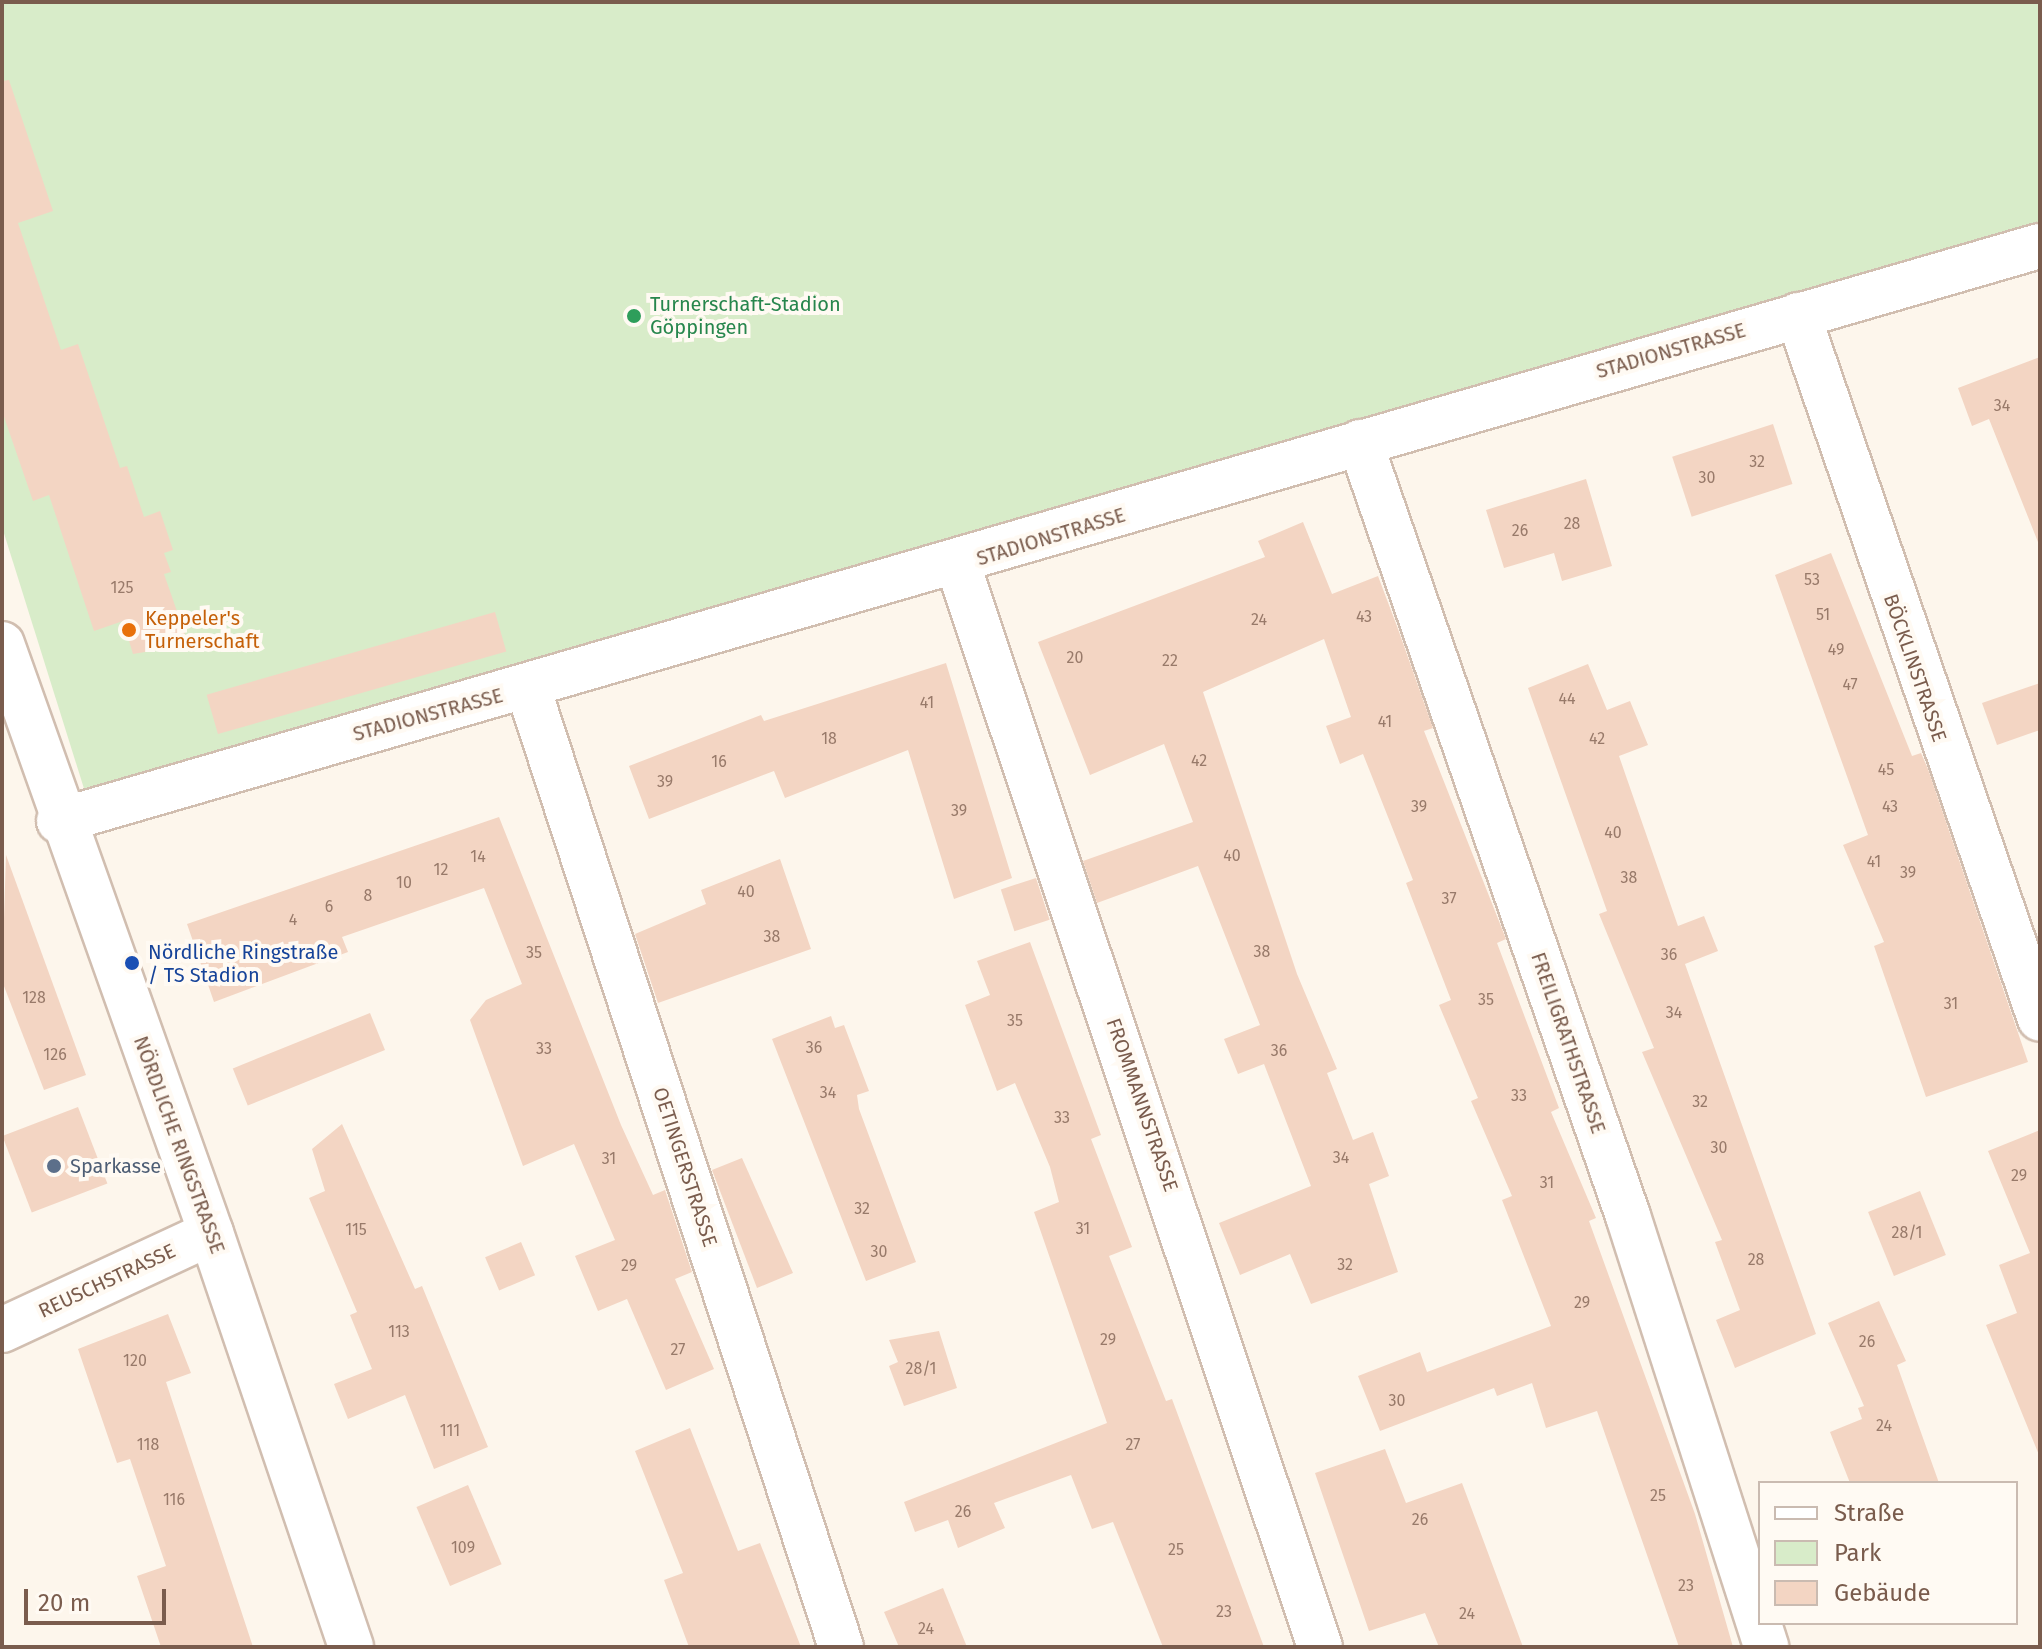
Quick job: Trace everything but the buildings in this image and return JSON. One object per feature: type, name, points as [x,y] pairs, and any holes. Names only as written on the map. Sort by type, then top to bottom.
[{"type":"street","name":"STADIONSTRASSE","points":[[59,821],[958,565],[1360,442],[2040,246]]},
{"type":"street","name":"BÖCKLINSTRASSE","points":[[1798,315],[2040,1019]]},
{"type":"street","name":"FREILIGRATHSTRASSE","points":[[1360,442],[1628,1216],[1758,1622]]},
{"type":"street","name":"FROMMANNSTRASSE","points":[[958,565],[1320,1647]]},
{"type":"street","name":"NÖRDLICHE RINGSTRASSE","points":[[4,657],[59,821],[211,1233],[351,1647]]},
{"type":"street","name":"OETINGERSTRASSE","points":[[528,688],[841,1647]]},
{"type":"street","name":"REUSCHSTRASSE","points":[[2,1330],[211,1233]]},
{"type":"street","name":"FREILIGRATHSTRASSE","points":[[1759,1625],[1766,1647]]},
{"type":"green space","points":[[2,2],[2040,2],[2040,226],[86,795],[2,527]]},
{"type":"place","name":"Turnerschaft-Stadion Göppingen","points":[[634,316]]},
{"type":"place","name":"Keppeler's Turnerschaft","points":[[129,630]]},
{"type":"place","name":"Nördliche Ringstraße / TS Stadion","points":[[132,963]]},
{"type":"place","name":"Sparkasse","points":[[54,1166]]}]
